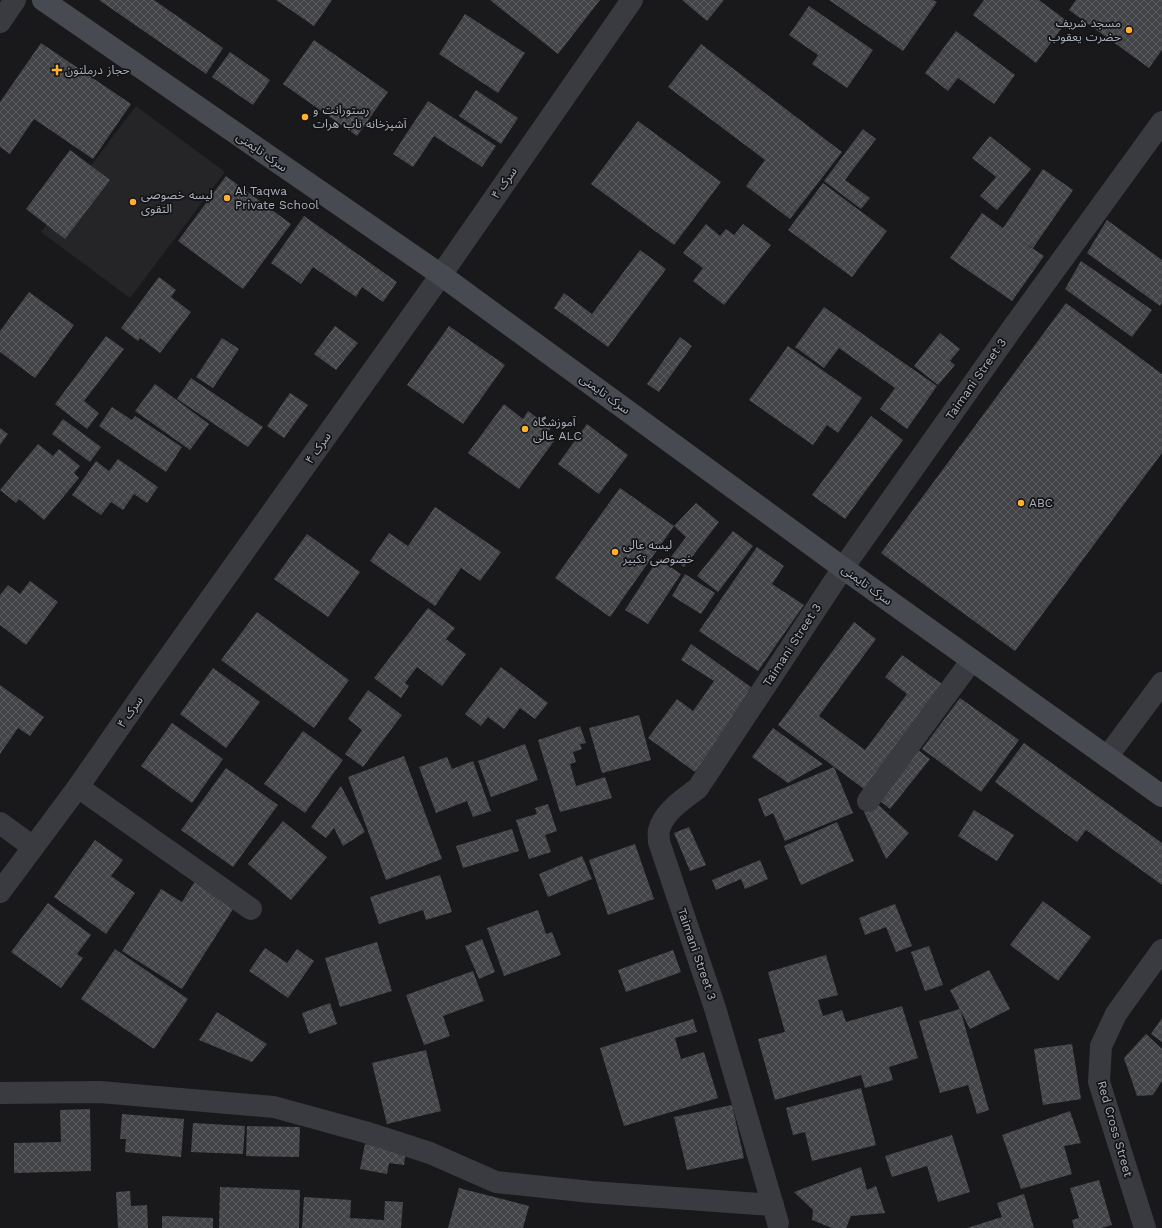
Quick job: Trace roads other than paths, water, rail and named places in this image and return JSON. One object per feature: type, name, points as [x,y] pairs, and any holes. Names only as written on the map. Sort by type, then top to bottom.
[{"type":"main road","name":"سرک تایمنی","points":[[43,0],[440,275],[843,568],[1162,796]]},
{"type":"street","points":[[0,22],[15,0]]},
{"type":"street","name":"سرک ۴","points":[[0,892],[78,787],[440,275],[632,0]]},
{"type":"street","name":"Taimani Street 3","points":[[0,1092],[100,1092],[274,1107],[365,1132],[430,1153],[496,1182],[776,1214],[716,1008],[658,842],[658,831],[662,821],[671,810],[698,788],[843,568],[1007,336],[1162,122]]},
{"type":"street","points":[[868,801],[972,660]]},
{"type":"street","points":[[1107,757],[1162,683]]},
{"type":"street","points":[[78,787],[252,909]]},
{"type":"street","points":[[0,823],[33,847]]},
{"type":"street","name":"Red Cross Street","points":[[1145,1228],[1099,1082],[1100,1060],[1101,1046],[1116,1014],[1162,950]]},
{"type":"place","name":"مسجد شریف حضرت یعقوب","points":[[1129,30]]},
{"type":"place","name":"حجاز درملتون","points":[[57,70]]},
{"type":"place","name":"رستورانت و آشپزخانه ناب هرات","points":[[305,117]]},
{"type":"place","name":"Al Taqwa Private School","points":[[227,198]]},
{"type":"place","name":"لیسه خصوصی التقوی","points":[[133,202]]},
{"type":"place","name":"آموزشگاه عالی ALC","points":[[525,429]]},
{"type":"place","name":"ABC","points":[[1021,503]]},
{"type":"place","name":"لیسه عالی خصوصی تکبیر","points":[[615,552]]}]
